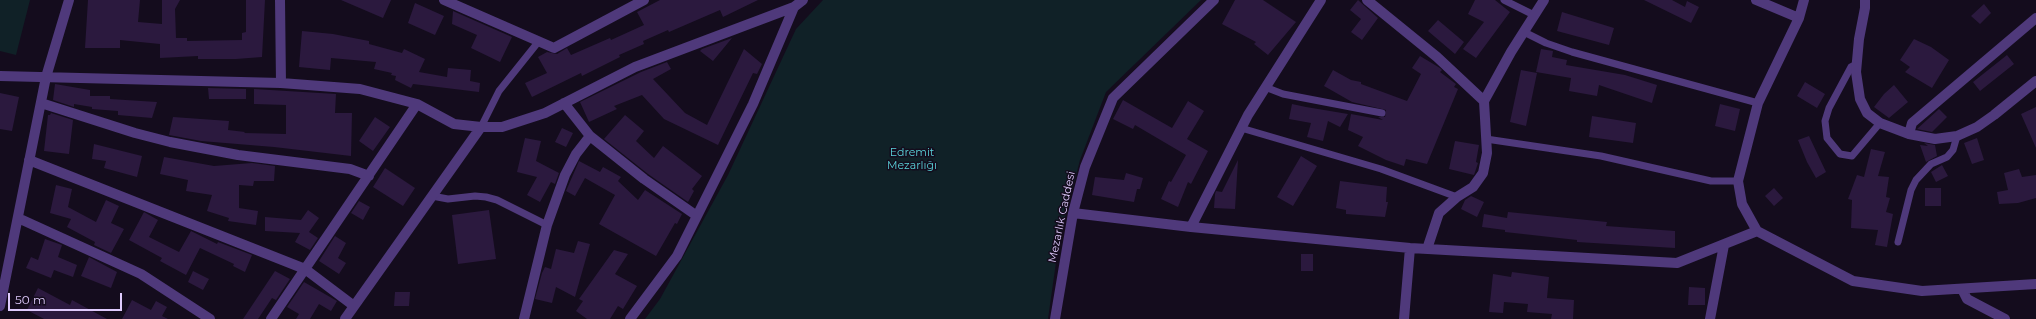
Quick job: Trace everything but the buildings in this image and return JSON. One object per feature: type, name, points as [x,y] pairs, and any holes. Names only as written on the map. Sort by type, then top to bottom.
[{"type":"street","points":[[0,306],[46,77],[69,0]]},
{"type":"street","points":[[280,0],[281,83]]},
{"type":"street","points":[[444,0],[554,48],[644,0]]},
{"type":"street","points":[[0,76],[281,83],[360,89],[417,104],[454,124],[481,127],[502,127],[545,113],[635,67],[794,7],[802,0]]},
{"type":"street","name":"Mezarlık Caddesi","points":[[1055,319],[1073,213],[1085,167],[1113,98],[1214,0]]},
{"type":"street","points":[[1191,227],[1241,128],[1321,0]]},
{"type":"street","points":[[1367,0],[1437,57],[1484,101]]},
{"type":"street","points":[[1427,248],[1439,213],[1457,197],[1473,187],[1483,173],[1487,153],[1484,101],[1544,0]]},
{"type":"street","points":[[1756,0],[1799,18]]},
{"type":"street","points":[[1804,0],[1799,18],[1758,103],[1738,181],[1742,204],[1757,231],[1853,281],[1922,291],[2036,284]]},
{"type":"street","points":[[1865,0],[1865,8],[1858,39],[1857,64],[1860,99],[1867,113],[1880,123],[1909,134],[1935,139],[1957,136],[1977,127],[2036,81]]},
{"type":"street","points":[[630,319],[677,256],[753,104],[794,7]]},
{"type":"street","points":[[1909,134],[1912,123],[2036,18]]},
{"type":"street","points":[[41,103],[170,142],[245,156],[350,169],[369,176]]},
{"type":"street","points":[[564,103],[590,136],[644,179],[697,216]]},
{"type":"street","points":[[271,319],[417,104]]},
{"type":"street","points":[[345,319],[481,127]]},
{"type":"street","points":[[524,319],[547,225],[568,170],[576,154],[590,136]]},
{"type":"street","points":[[29,160],[305,269],[354,306]]},
{"type":"street","points":[[1073,213],[1191,227],[1410,248],[1677,263],[1757,231]]},
{"type":"street","points":[[18,218],[141,274],[210,319]]},
{"type":"street","points":[[1710,319],[1724,245]]},
{"type":"street","points":[[1404,319],[1410,248]]},
{"type":"street","points":[[1962,289],[1967,299],[2005,319]]},
{"type":"lane","points":[[1504,0],[1534,16]]},
{"type":"lane","points":[[1524,32],[1546,43],[1572,52],[1758,103]]},
{"type":"lane","points":[[481,127],[499,91],[539,41]]},
{"type":"lane","points":[[1857,64],[1852,67],[1829,108],[1825,121],[1827,138],[1840,154],[1852,156],[1880,123]]},
{"type":"lane","points":[[1266,87],[1283,94],[1382,113]]},
{"type":"lane","points":[[1241,128],[1380,169],[1457,197]]},
{"type":"lane","points":[[1898,242],[1911,190],[1916,180],[1931,164],[1947,157],[1953,150],[1957,136]]},
{"type":"lane","points":[[1486,139],[1601,156],[1711,181],[1738,181]]},
{"type":"lane","points":[[432,196],[448,199],[475,196],[486,197],[497,200],[547,225]]},
{"type":"green space","points":[[0,0],[30,0],[16,55],[0,51]]},
{"type":"green space","name":"Edremit Mezarlığı","points":[[823,0],[1201,0],[1106,92],[1080,160],[1059,241],[1048,319],[645,319],[660,299],[728,175],[796,29]]}]
